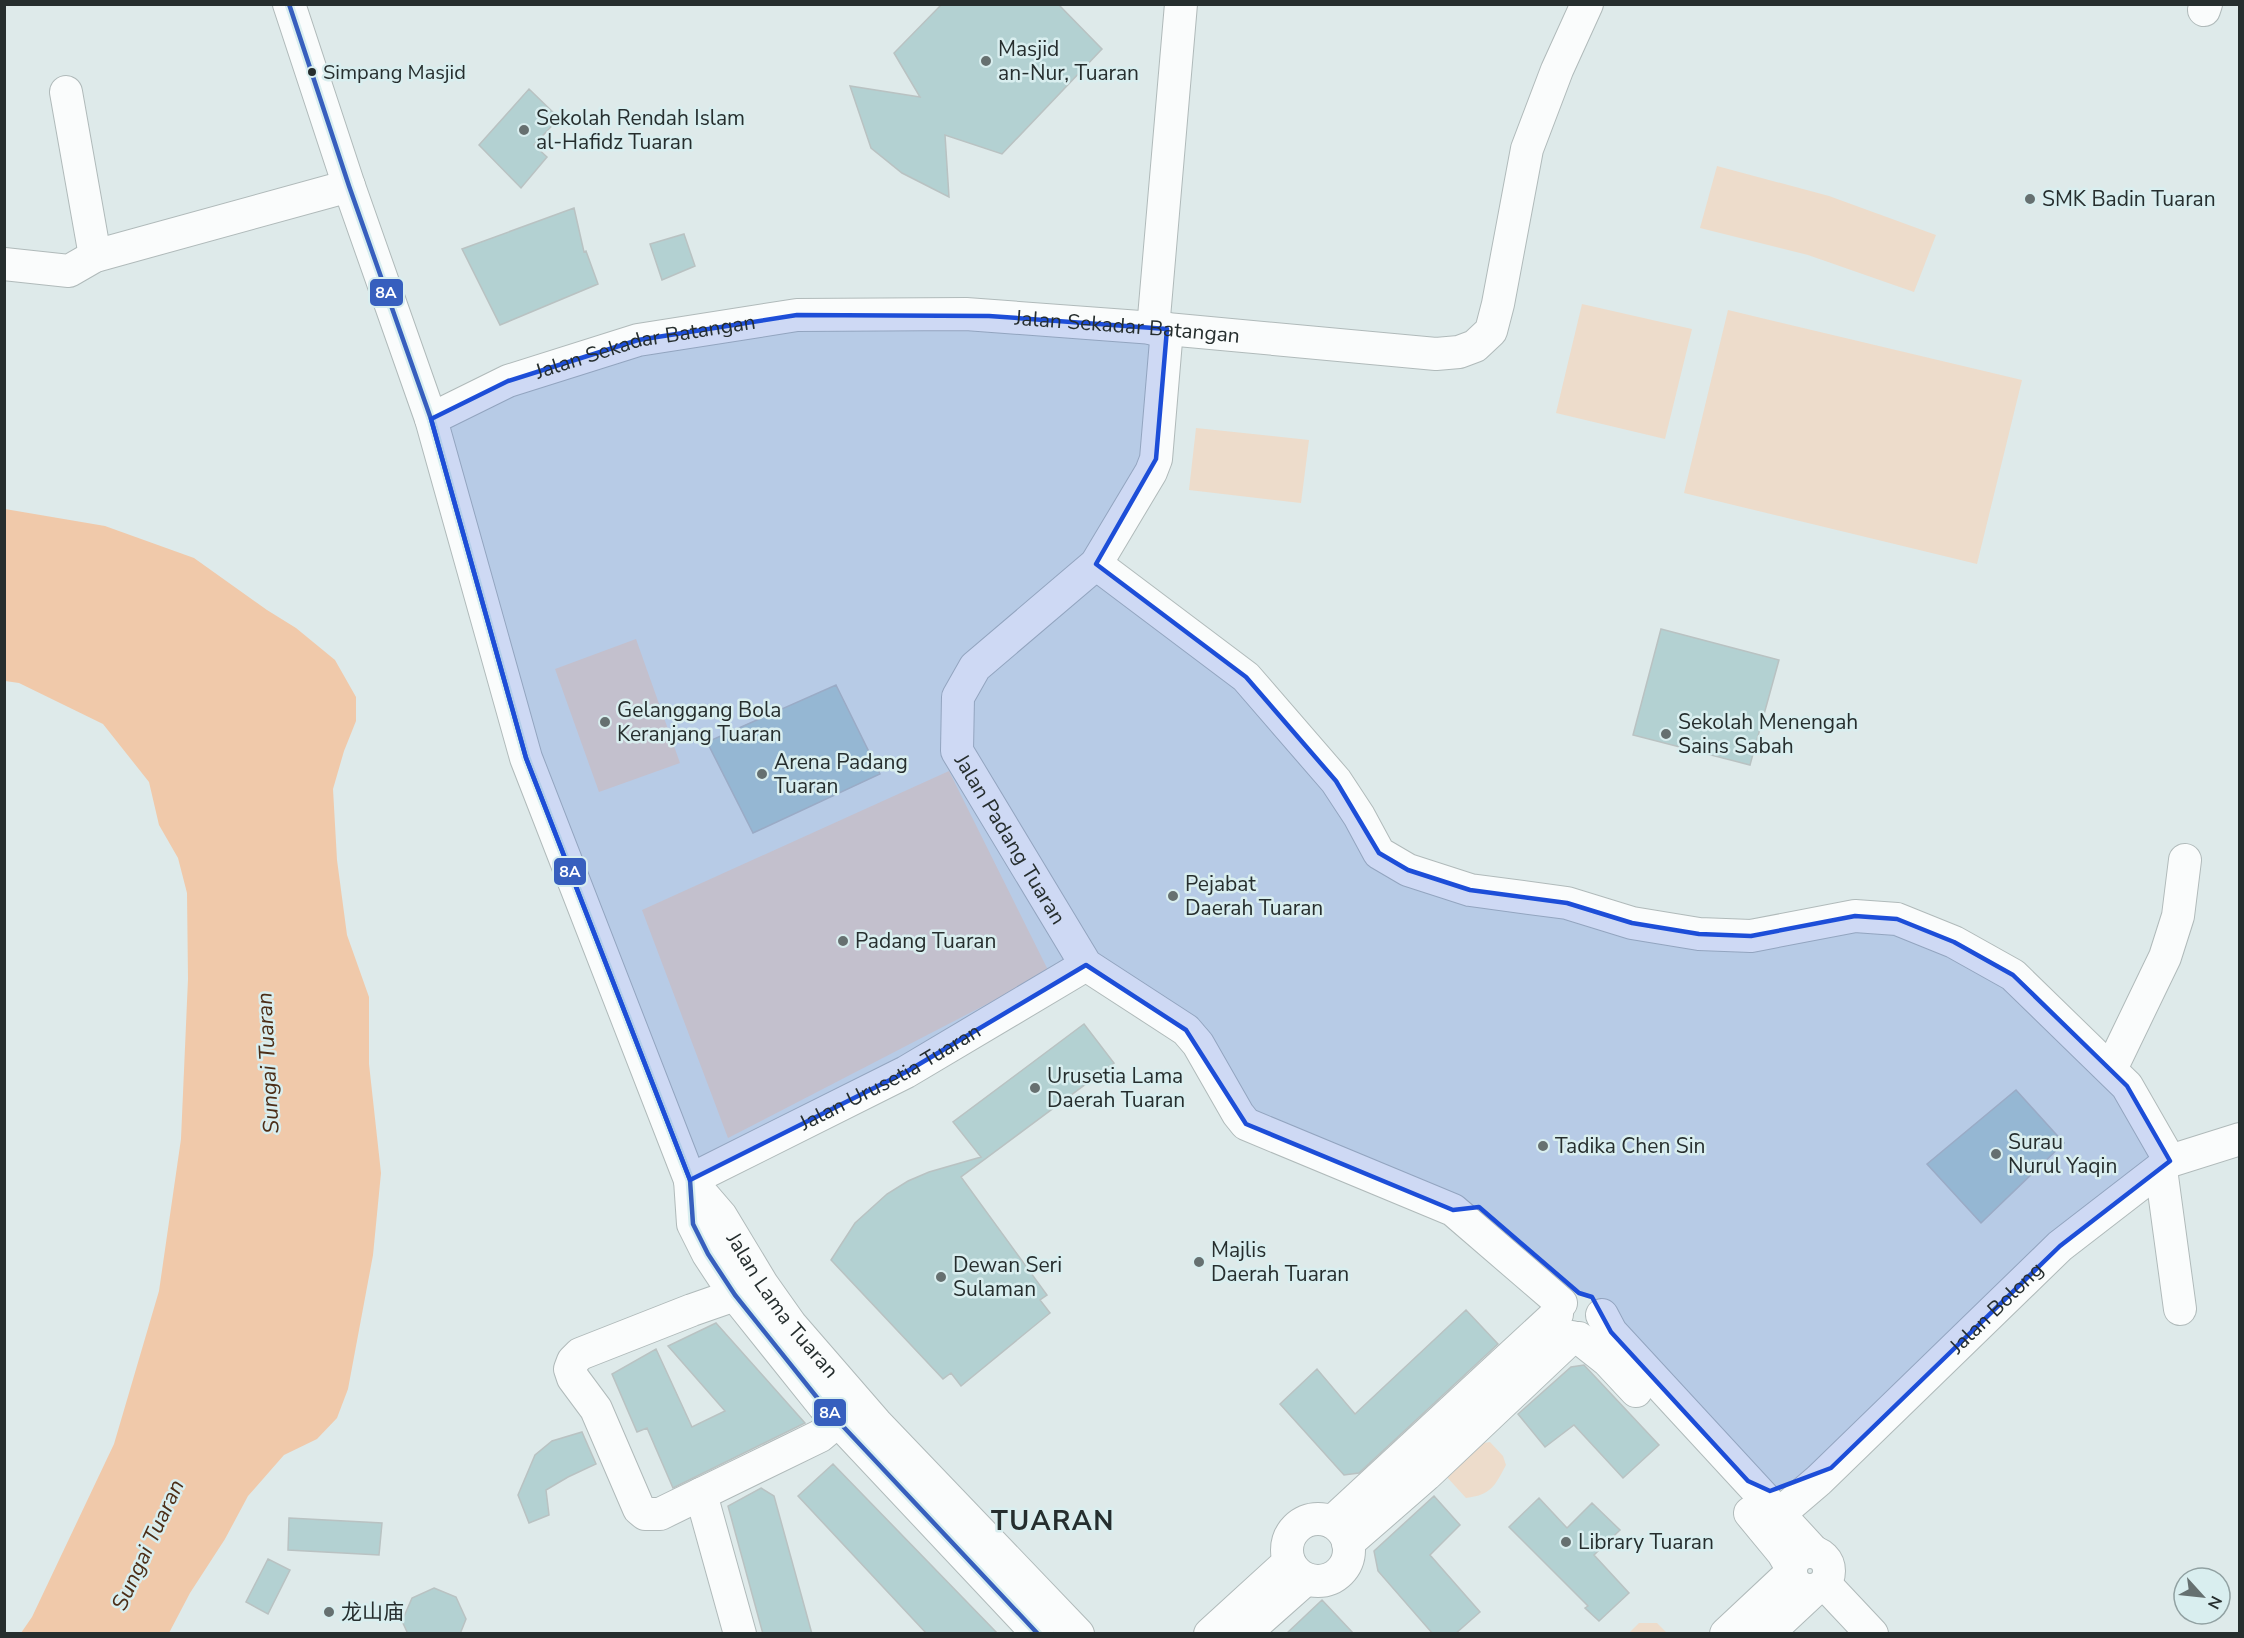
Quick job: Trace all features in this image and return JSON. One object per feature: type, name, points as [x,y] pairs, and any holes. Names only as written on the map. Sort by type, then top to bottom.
[{"type":"street","name":"Jalan Lama Tuaran","points":[[289,4],[349,186],[431,419],[526,758],[690,1180],[693,1224],[708,1254],[735,1295],[823,1405],[1038,1634]]},
{"type":"street","name":"Jalan Padang Tuaran","points":[[1181,4],[1160,329],[1156,459],[1151,472],[1096,564],[975,667],[958,697],[957,751],[1086,965],[1186,1030],[1198,1044],[1246,1124],[1453,1210],[1569,1317],[1608,1360],[1771,1521]]},
{"type":"street","name":"Jalan Sekadar Batangan","points":[[431,419],[508,381],[638,340],[797,315],[966,314],[1436,354],[1459,352],[1475,346],[1491,331],[1527,149],[1557,70],[1587,4]]},
{"type":"street","points":[[66,92],[95,256]]},
{"type":"street","points":[[4,264],[69,271],[95,256],[349,186]]},
{"type":"street","points":[[1096,564],[1246,677],[1336,781],[1379,853],[1408,870],[1470,890],[1567,903],[1632,923],[1699,934],[1751,936],[1855,916],[1897,919],[1954,942],[2013,975],[2127,1086],[2166,1165],[2180,1309]]},
{"type":"street","points":[[2111,1069],[2165,957],[2178,916],[2185,860]]},
{"type":"street","name":"Jalan Urusetia Tuaran","points":[[690,1180],[906,1072],[1086,965]]},
{"type":"street","name":"Jalan Bolong","points":[[1771,1521],[1825,1474],[2060,1246],[2166,1165],[2240,1139]]},
{"type":"street","name":"Jalan Lama Tuaran","points":[[690,1180],[721,1216],[762,1284],[791,1325],[884,1432],[1078,1634]]},
{"type":"street","points":[[735,1295],[580,1354],[573,1361],[570,1369],[573,1378],[596,1410],[639,1509],[645,1514],[660,1514],[820,1436],[838,1421]]},
{"type":"street","points":[[1342,1525],[1348,1555],[1339,1572],[1321,1581],[1298,1570],[1287,1548],[1294,1529],[1312,1519],[1322,1519],[1342,1525],[1426,1475],[1569,1317],[1586,1337],[1598,1329],[1602,1315],[1611,1332],[1748,1481],[1771,1521],[1806,1567],[1872,1634]]},
{"type":"street","points":[[1748,1481],[1770,1491],[1825,1474]]},
{"type":"street","points":[[1767,1634],[1806,1567],[1797,1521],[1802,1502],[1825,1474]]},
{"type":"street","points":[[701,1494],[740,1634]]},
{"type":"street","points":[[1726,1634],[1806,1567]]},
{"type":"street","points":[[1210,1634],[1298,1570]]},
{"type":"street","points":[[1244,1634],[1298,1570]]},
{"type":"highlighted area","points":[[797,315],[989,316],[1167,329],[1156,459],[1096,564],[1246,677],[1336,781],[1379,853],[1408,870],[1470,890],[1567,903],[1632,923],[1699,934],[1751,936],[1855,916],[1897,919],[1954,942],[2013,975],[2127,1086],[2170,1161],[2060,1246],[1831,1468],[1770,1491],[1748,1481],[1611,1332],[1592,1297],[1579,1293],[1479,1207],[1453,1210],[1246,1124],[1186,1030],[1086,965],[906,1072],[690,1180],[526,758],[431,419],[508,381],[638,340]]},
{"type":"shaded area","points":[[1717,166],[1829,196],[1936,235],[1914,292],[1808,255],[1700,228]]},
{"type":"shaded area","points":[[1582,304],[1692,329],[1665,439],[1556,413]]},
{"type":"shaded area","points":[[1728,310],[2022,380],[1977,564],[1684,493]]},
{"type":"shaded area","points":[[1196,428],[1309,440],[1301,503],[1189,490]]},
{"type":"shaded area","points":[[636,639],[680,763],[599,792],[555,669]]},
{"type":"shaded area","name":"Padang Tuaran","points":[[949,771],[1049,972],[728,1138],[642,910]]},
{"type":"shaded area","points":[[1490,1442],[1503,1456],[1506,1465],[1499,1479],[1487,1492],[1466,1498],[1446,1476],[1471,1445]]},
{"type":"shaded area","points":[[1639,1623],[1657,1623],[1667,1633],[1629,1633]]},
{"type":"water","name":"Sungai Tuaran","points":[[5,509],[105,526],[194,558],[296,628],[335,660],[356,697],[356,721],[333,789],[337,860],[347,935],[369,997],[369,1064],[381,1173],[373,1255],[348,1389],[337,1418],[317,1439],[284,1455],[248,1496],[169,1633],[21,1633],[32,1617],[114,1444],[159,1291],[181,1139],[188,979],[187,893],[178,858],[159,825],[149,782],[103,724],[19,683],[5,681]]},
{"type":"building","points":[[942,4],[1058,4],[1102,49],[1002,154],[945,135],[949,197],[902,173],[871,148],[850,86],[920,97],[894,53]]},
{"type":"building","points":[[529,89],[559,118],[534,145],[547,157],[521,188],[479,145]]},
{"type":"building","points":[[574,208],[584,252],[586,251],[598,284],[500,325],[462,249]]},
{"type":"building","points":[[684,234],[695,266],[662,280],[650,244]]},
{"type":"building","points":[[1661,629],[1779,660],[1750,765],[1633,735]]},
{"type":"building","points":[[836,685],[880,774],[753,833],[707,742]]},
{"type":"building","name":"Dewan Seri Sulaman","points":[[1084,1024],[1114,1063],[961,1177],[1047,1295],[1040,1300],[1050,1313],[961,1386],[951,1373],[943,1379],[831,1260],[855,1223],[887,1194],[929,1172],[981,1157],[953,1122]]},
{"type":"building","name":"Surau Nurul Yaqin","points":[[2016,1090],[2064,1143],[1981,1223],[1927,1164]]},
{"type":"building","points":[[1466,1310],[1498,1344],[1359,1473],[1344,1475],[1280,1404],[1317,1369],[1355,1414]]},
{"type":"building","points":[[716,1323],[805,1423],[673,1488],[647,1428],[637,1432],[612,1374],[656,1349],[692,1427],[725,1411],[668,1346]]},
{"type":"building","points":[[1584,1365],[1659,1445],[1623,1478],[1574,1425],[1545,1447],[1518,1414],[1571,1367]]},
{"type":"building","points":[[582,1432],[596,1464],[546,1490],[549,1515],[529,1523],[518,1495],[535,1455],[552,1441]]},
{"type":"building","points":[[833,1464],[998,1634],[927,1634],[798,1496]]},
{"type":"building","points":[[761,1488],[774,1496],[812,1634],[763,1634],[728,1506]]},
{"type":"building","points":[[1434,1496],[1460,1525],[1430,1555],[1480,1612],[1455,1634],[1433,1634],[1378,1571],[1374,1551]]},
{"type":"building","name":"Library Tuaran","points":[[1539,1498],[1567,1528],[1592,1503],[1620,1530],[1594,1555],[1629,1593],[1599,1621],[1585,1608],[1588,1606],[1509,1527]]},
{"type":"building","points":[[289,1518],[382,1523],[379,1555],[288,1550]]},
{"type":"building","points":[[268,1559],[290,1570],[268,1614],[246,1602]]},
{"type":"building","points":[[434,1588],[456,1597],[466,1619],[460,1634],[408,1634],[402,1621],[412,1598]]},
{"type":"building","points":[[1322,1600],[1354,1634],[1286,1634]]},
{"type":"transit line","name":"8A","points":[[289,4],[349,186],[431,419],[526,758],[690,1180],[693,1224],[708,1254],[735,1295],[823,1405],[1038,1634]]},
{"type":"place","name":"Masjid an-Nur, Tuaran","points":[[986,61]]},
{"type":"place","name":"Simpang Masjid","points":[[312,72]]},
{"type":"place","name":"Sekolah Rendah Islam al-Hafidz Tuaran","points":[[524,130]]},
{"type":"place","name":"SMK Badin Tuaran","points":[[2030,199]]},
{"type":"place","name":"Gelanggang Bola Keranjang Tuaran","points":[[605,722]]},
{"type":"place","name":"Sekolah Menengah Sains Sabah","points":[[1666,734]]},
{"type":"place","name":"Arena Padang Tuaran","points":[[762,774]]},
{"type":"place","name":"Pejabat Daerah Tuaran","points":[[1173,896]]},
{"type":"place","name":"Padang Tuaran","points":[[843,941]]},
{"type":"place","name":"Urusetia Lama Daerah Tuaran","points":[[1035,1088]]},
{"type":"place","name":"Tadika Chen Sin","points":[[1543,1146]]},
{"type":"place","name":"Surau Nurul Yaqin","points":[[1996,1154]]},
{"type":"place","name":"Majlis Daerah Tuaran","points":[[1199,1262]]},
{"type":"place","name":"Dewan Seri Sulaman","points":[[941,1277]]},
{"type":"place","name":"Library Tuaran","points":[[1566,1542]]},
{"type":"place","name":"龙山庙","points":[[329,1612]]},
{"type":"district","name":"TUARAN","points":[[1053,1521]]}]
